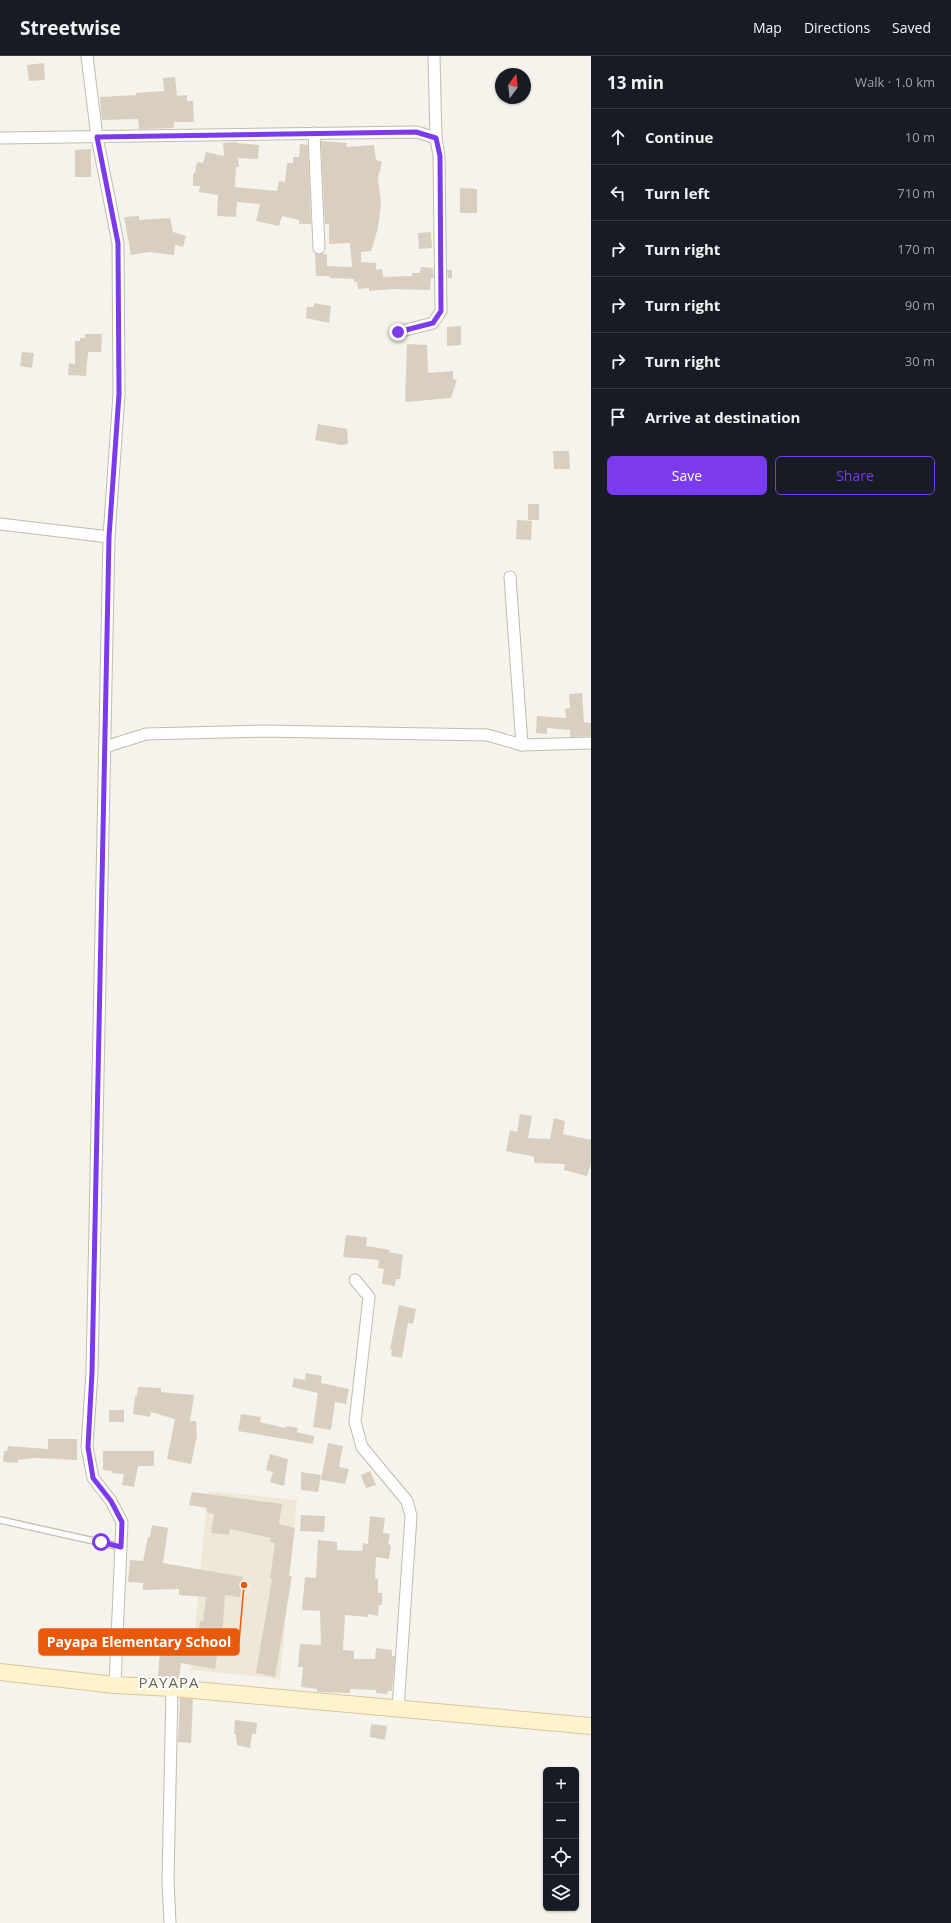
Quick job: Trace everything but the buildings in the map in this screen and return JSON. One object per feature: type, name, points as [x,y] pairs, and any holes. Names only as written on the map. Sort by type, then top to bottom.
[{"type":"main road","points":[[0,1672],[115,1685],[172,1688],[591,1726]]},
{"type":"street","points":[[87,56],[97,137],[118,243],[119,394],[109,537],[92,1372],[88,1447],[93,1478],[111,1501],[122,1522],[115,1685]]},
{"type":"street","points":[[398,332],[433,323],[441,311],[440,156],[436,138],[434,56]]},
{"type":"street","points":[[0,138],[416,132],[436,138]]},
{"type":"street","points":[[314,133],[319,248]]},
{"type":"street","points":[[0,524],[109,537]]},
{"type":"street","points":[[510,577],[522,745]]},
{"type":"street","points":[[105,746],[146,734],[264,731],[487,735],[522,745],[591,743]]},
{"type":"street","points":[[355,1280],[369,1297],[355,1422],[362,1447],[407,1501],[411,1516],[398,1709]]},
{"type":"street","points":[[170,1923],[168,1880],[172,1688]]},
{"type":"lane","points":[[0,1520],[121,1547]]},
{"type":"shaded area","points":[[208,1491],[297,1500],[280,1679],[191,1670]]},
{"type":"place","name":"Payapa Elementary School","points":[[244,1585]]},
{"type":"district","name":"PAYAPA","points":[[169,1682]]},
{"type":"route","points":[[101,1542],[121,1547],[122,1522],[111,1501],[93,1478],[88,1447],[92,1372],[109,537],[119,394],[118,243],[97,137],[416,132],[436,138],[440,156],[441,311],[433,323],[398,332]]}]
